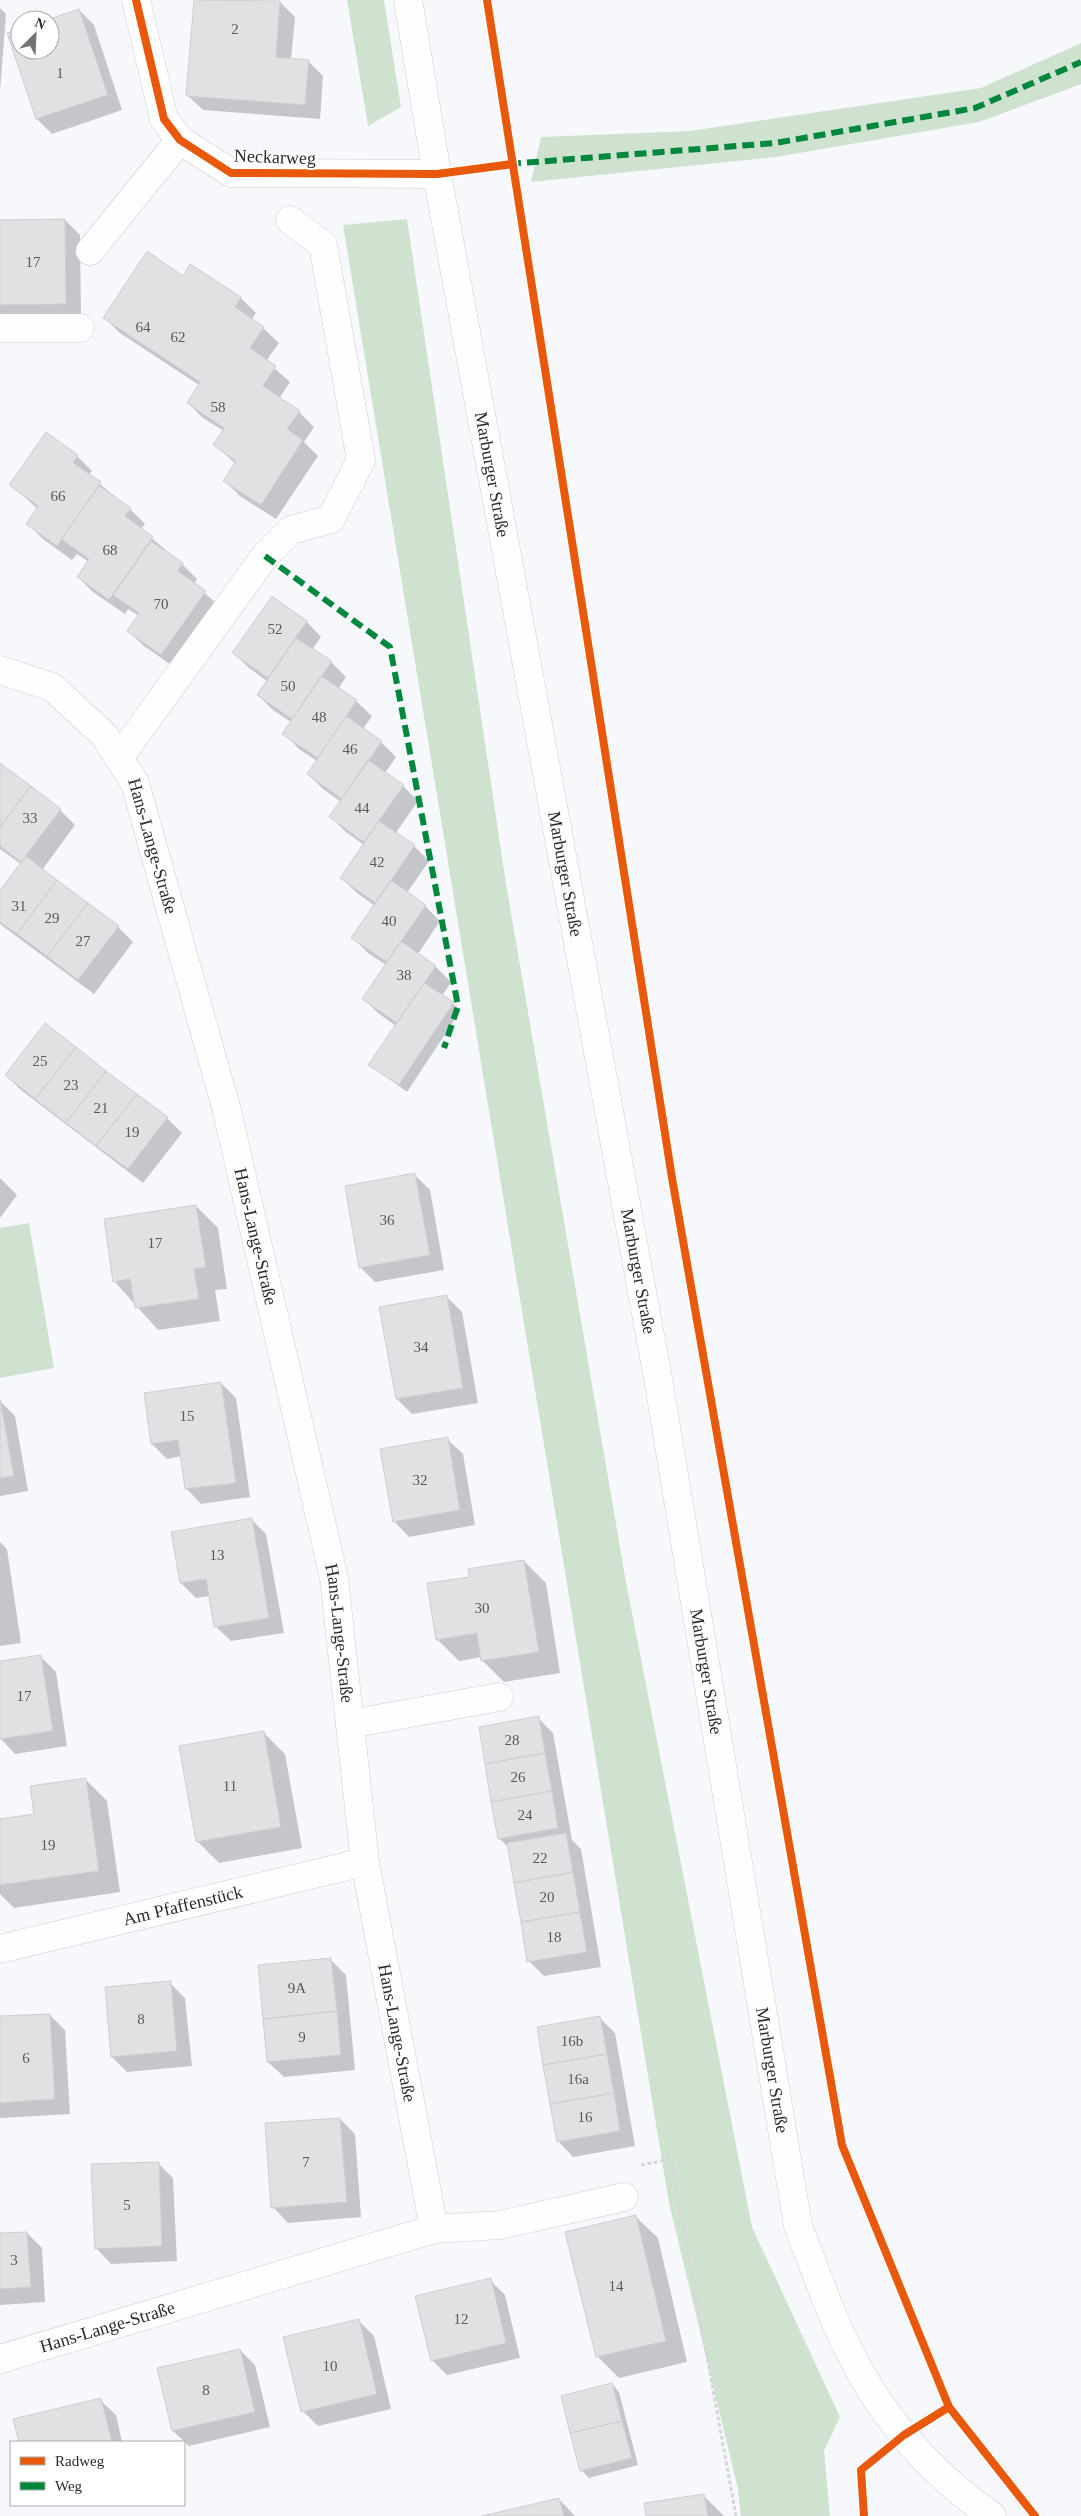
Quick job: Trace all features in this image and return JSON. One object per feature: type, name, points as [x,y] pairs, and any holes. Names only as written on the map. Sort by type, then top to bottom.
[{"type":"street","name":"Neckarweg","points":[[136,0],[164,119],[180,140],[231,174],[437,174]]},
{"type":"street","name":"Marburger Straße","points":[[408,0],[437,174],[660,1384],[798,2226],[846,2347],[877,2400],[962,2507],[992,2516]]},
{"type":"street","points":[[90,250],[180,140]]},
{"type":"street","points":[[119,758],[265,556],[291,530],[331,519],[361,460],[323,245],[290,220]]},
{"type":"street","points":[[0,328],[80,328]]},
{"type":"street","name":"Hans-Lange-Straße","points":[[0,670],[52,687],[104,735],[136,783],[228,1111],[334,1578],[365,1862],[434,2229],[0,2359]]},
{"type":"street","points":[[350,1724],[500,1697]]},
{"type":"street","name":"Am Pfaffenstück","points":[[0,1949],[365,1862]]},
{"type":"street","points":[[434,2229],[500,2225],[624,2197]]},
{"type":"path","points":[[633,2167],[671,2159],[736,2516]]},
{"type":"green space","points":[[347,0],[384,0],[401,107],[368,126]]},
{"type":"green space","points":[[1081,43],[1081,84],[979,122],[776,157],[531,182],[541,137],[690,131],[981,88]]},
{"type":"green space","points":[[407,219],[506,884],[626,1582],[752,2227],[840,2417],[824,2451],[830,2516],[741,2516],[738,2489],[669,2203],[343,225]]},
{"type":"green space","points":[[29,1223],[54,1368],[0,1378],[0,1228]]},
{"type":"building","points":[[194,0],[280,1],[276,57],[309,60],[305,105],[186,96]]},
{"type":"building","points":[[79,9],[108,95],[36,119],[16,60],[60,60],[60,15]]},
{"type":"building","points":[[65,219],[66,304],[0,305],[0,220]]},
{"type":"building","points":[[147,251],[183,276],[190,264],[241,297],[235,307],[264,327],[250,348],[276,366],[263,386],[300,411],[287,429],[303,440],[261,505],[223,481],[236,461],[213,445],[224,428],[187,403],[200,382],[103,318]]},
{"type":"building","points":[[46,432],[78,455],[73,463],[101,482],[57,546],[26,524],[38,506],[9,485]]},
{"type":"building","points":[[99,486],[131,508],[125,516],[153,537],[109,600],[77,577],[89,559],[61,539]]},
{"type":"building","points":[[151,541],[183,563],[178,571],[206,591],[161,655],[127,631],[139,613],[113,595]]},
{"type":"building","points":[[272,596],[307,621],[268,678],[232,653]]},
{"type":"building","points":[[296,638],[332,661],[292,719],[257,695]]},
{"type":"building","points":[[321,676],[357,700],[318,758],[282,734]]},
{"type":"building","points":[[346,716],[382,741],[342,799],[307,774]]},
{"type":"building","points":[[368,760],[404,785],[364,842],[329,817]]},
{"type":"building","points":[[0,763],[31,786],[0,827]]},
{"type":"building","points":[[31,786],[61,809],[21,862],[0,846],[0,827]]},
{"type":"building","points":[[379,821],[415,845],[376,903],[340,878]]},
{"type":"building","points":[[26,856],[57,880],[17,934],[0,922],[0,890]]},
{"type":"building","points":[[57,880],[88,903],[47,956],[17,934]]},
{"type":"building","points":[[391,880],[426,905],[387,962],[351,938]]},
{"type":"building","points":[[88,903],[119,926],[78,980],[47,956]]},
{"type":"building","points":[[401,941],[436,966],[397,1023],[362,999]]},
{"type":"building","points":[[424,983],[454,1002],[399,1085],[368,1065]]},
{"type":"building","points":[[45,1023],[76,1047],[35,1099],[5,1075]]},
{"type":"building","points":[[76,1047],[106,1071],[66,1123],[35,1099]]},
{"type":"building","points":[[106,1071],[137,1094],[96,1146],[66,1123]]},
{"type":"building","points":[[137,1094],[168,1117],[128,1169],[96,1146]]},
{"type":"building","points":[[415,1173],[430,1255],[359,1268],[345,1186]]},
{"type":"building","points":[[196,1205],[206,1267],[194,1269],[199,1299],[135,1308],[130,1279],[113,1282],[104,1219]]},
{"type":"building","points":[[447,1295],[463,1388],[396,1399],[379,1307]]},
{"type":"building","points":[[221,1382],[236,1483],[185,1489],[178,1440],[151,1444],[144,1393]]},
{"type":"building","points":[[0,1399],[14,1476],[0,1478]]},
{"type":"building","points":[[448,1437],[460,1510],[393,1522],[380,1449]]},
{"type":"building","points":[[252,1518],[269,1618],[214,1627],[206,1579],[180,1583],[171,1532]]},
{"type":"building","points":[[524,1560],[539,1652],[481,1661],[477,1633],[436,1640],[427,1583],[469,1577],[468,1569]]},
{"type":"building","points":[[41,1655],[53,1731],[0,1739],[0,1661]]},
{"type":"building","points":[[539,1716],[545,1753],[485,1764],[479,1727]]},
{"type":"building","points":[[264,1731],[281,1827],[196,1842],[179,1746]]},
{"type":"building","points":[[545,1753],[552,1791],[491,1802],[485,1764]]},
{"type":"building","points":[[86,1778],[99,1871],[0,1885],[0,1819],[34,1814],[30,1786]]},
{"type":"building","points":[[552,1791],[558,1828],[498,1839],[491,1802]]},
{"type":"building","points":[[566,1833],[573,1872],[514,1883],[507,1843]]},
{"type":"building","points":[[573,1872],[580,1912],[521,1922],[514,1883]]},
{"type":"building","points":[[580,1912],[587,1952],[527,1962],[521,1922]]},
{"type":"building","points":[[331,1958],[337,2011],[263,2019],[258,1965]]},
{"type":"building","points":[[171,1981],[177,2051],[111,2057],[105,1987]]},
{"type":"building","points":[[337,2011],[341,2055],[267,2062],[263,2019]]},
{"type":"building","points":[[50,2014],[55,2099],[0,2103],[0,2016]]},
{"type":"building","points":[[600,2016],[607,2054],[543,2065],[537,2027]]},
{"type":"building","points":[[607,2054],[614,2093],[550,2104],[543,2065]]},
{"type":"building","points":[[614,2093],[620,2131],[557,2142],[550,2104]]},
{"type":"building","points":[[340,2118],[347,2202],[271,2208],[265,2123]]},
{"type":"building","points":[[159,2162],[162,2246],[95,2249],[91,2164]]},
{"type":"building","points":[[636,2215],[666,2341],[596,2357],[565,2232]]},
{"type":"building","points":[[27,2232],[31,2287],[0,2289],[0,2233]]},
{"type":"building","points":[[491,2278],[506,2343],[431,2361],[415,2296]]},
{"type":"building","points":[[359,2319],[377,2394],[301,2412],[283,2337]]},
{"type":"building","points":[[240,2349],[255,2412],[172,2431],[157,2368]]},
{"type":"building","points":[[612,2383],[622,2421],[570,2433],[561,2396]]},
{"type":"building","points":[[101,2398],[112,2441],[19,2441],[13,2419]]},
{"type":"building","points":[[622,2421],[632,2458],[580,2471],[570,2433]]},
{"type":"building","points":[[704,2494],[708,2516],[646,2516],[644,2503]]},
{"type":"building","points":[[559,2498],[564,2516],[482,2516]]},
{"type":"marked path","points":[[509,164],[775,143],[975,108],[1081,62]]},
{"type":"marked path","points":[[265,556],[390,647],[458,1006],[444,1048]]},
{"type":"cycle path","points":[[136,0],[164,119],[180,140],[231,173],[437,174],[513,164]]},
{"type":"cycle path","points":[[487,0],[672,1178],[842,2145],[949,2407],[904,2435],[861,2470],[864,2516]]},
{"type":"cycle path","points":[[949,2407],[1035,2516]]}]
